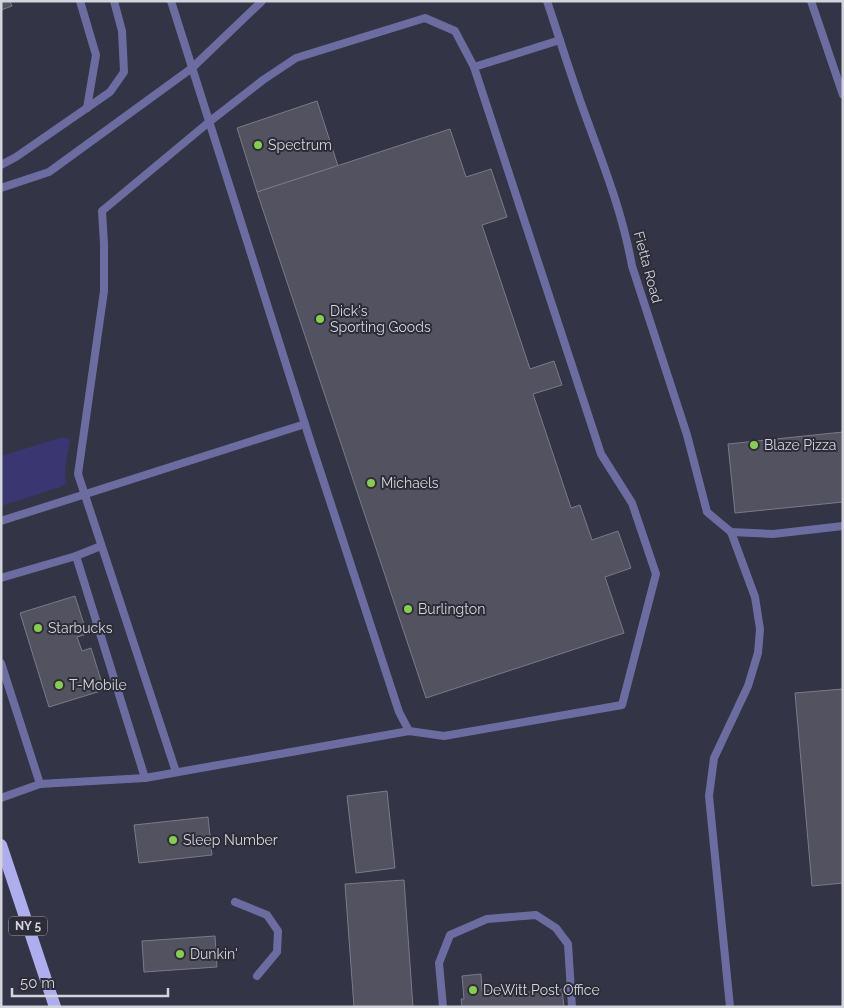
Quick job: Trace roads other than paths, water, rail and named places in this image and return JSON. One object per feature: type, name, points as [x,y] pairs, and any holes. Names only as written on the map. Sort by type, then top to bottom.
[{"type":"main road","name":"NY 5","points":[[1,845],[55,1007]]},
{"type":"lane","points":[[80,1],[96,54],[86,108]]},
{"type":"lane","points":[[1,165],[16,158],[110,92],[124,72],[122,31],[114,1]]},
{"type":"lane","points":[[171,1],[396,704],[409,731]]},
{"type":"lane","points":[[1,188],[49,172],[192,68],[262,1]]},
{"type":"lane","name":"Fietta Road","points":[[547,1],[616,201],[627,238],[632,266],[687,435],[707,512],[731,532]]},
{"type":"lane","points":[[811,1],[843,95]]},
{"type":"lane","points":[[1,798],[40,784],[145,778],[409,731],[444,736],[622,705],[656,574],[632,503],[601,454],[474,67],[455,31],[425,18],[296,58],[263,80],[209,122],[102,211],[104,291],[78,474],[176,772]]},
{"type":"lane","points":[[474,67],[560,40]]},
{"type":"lane","points":[[1,521],[85,496],[305,424]]},
{"type":"lane","points":[[730,1007],[709,796],[714,758],[748,686],[758,653],[760,629],[755,597],[731,532],[773,534],[843,526]]},
{"type":"lane","points":[[1,578],[76,556],[101,546]]},
{"type":"lane","points":[[76,556],[145,778]]},
{"type":"lane","points":[[1,663],[40,784]]},
{"type":"lane","points":[[235,902],[267,915],[278,931],[277,952],[257,976]]},
{"type":"lane","points":[[442,1007],[439,963],[450,935],[487,919],[536,916],[556,928],[568,944],[572,1007]]},
{"type":"place","name":"Spectrum","points":[[258,145]]},
{"type":"place","name":"Dick's Sporting Goods","points":[[320,319]]},
{"type":"place","name":"Blaze Pizza","points":[[754,445]]},
{"type":"place","name":"Michaels","points":[[371,483]]},
{"type":"place","name":"Burlington","points":[[408,609]]},
{"type":"place","name":"Starbucks","points":[[38,628]]},
{"type":"place","name":"T-Mobile","points":[[59,685]]},
{"type":"place","name":"Sleep Number","points":[[173,840]]},
{"type":"place","name":"Dunkin'","points":[[180,954]]},
{"type":"place","name":"DeWitt Post Office","points":[[473,990]]}]
